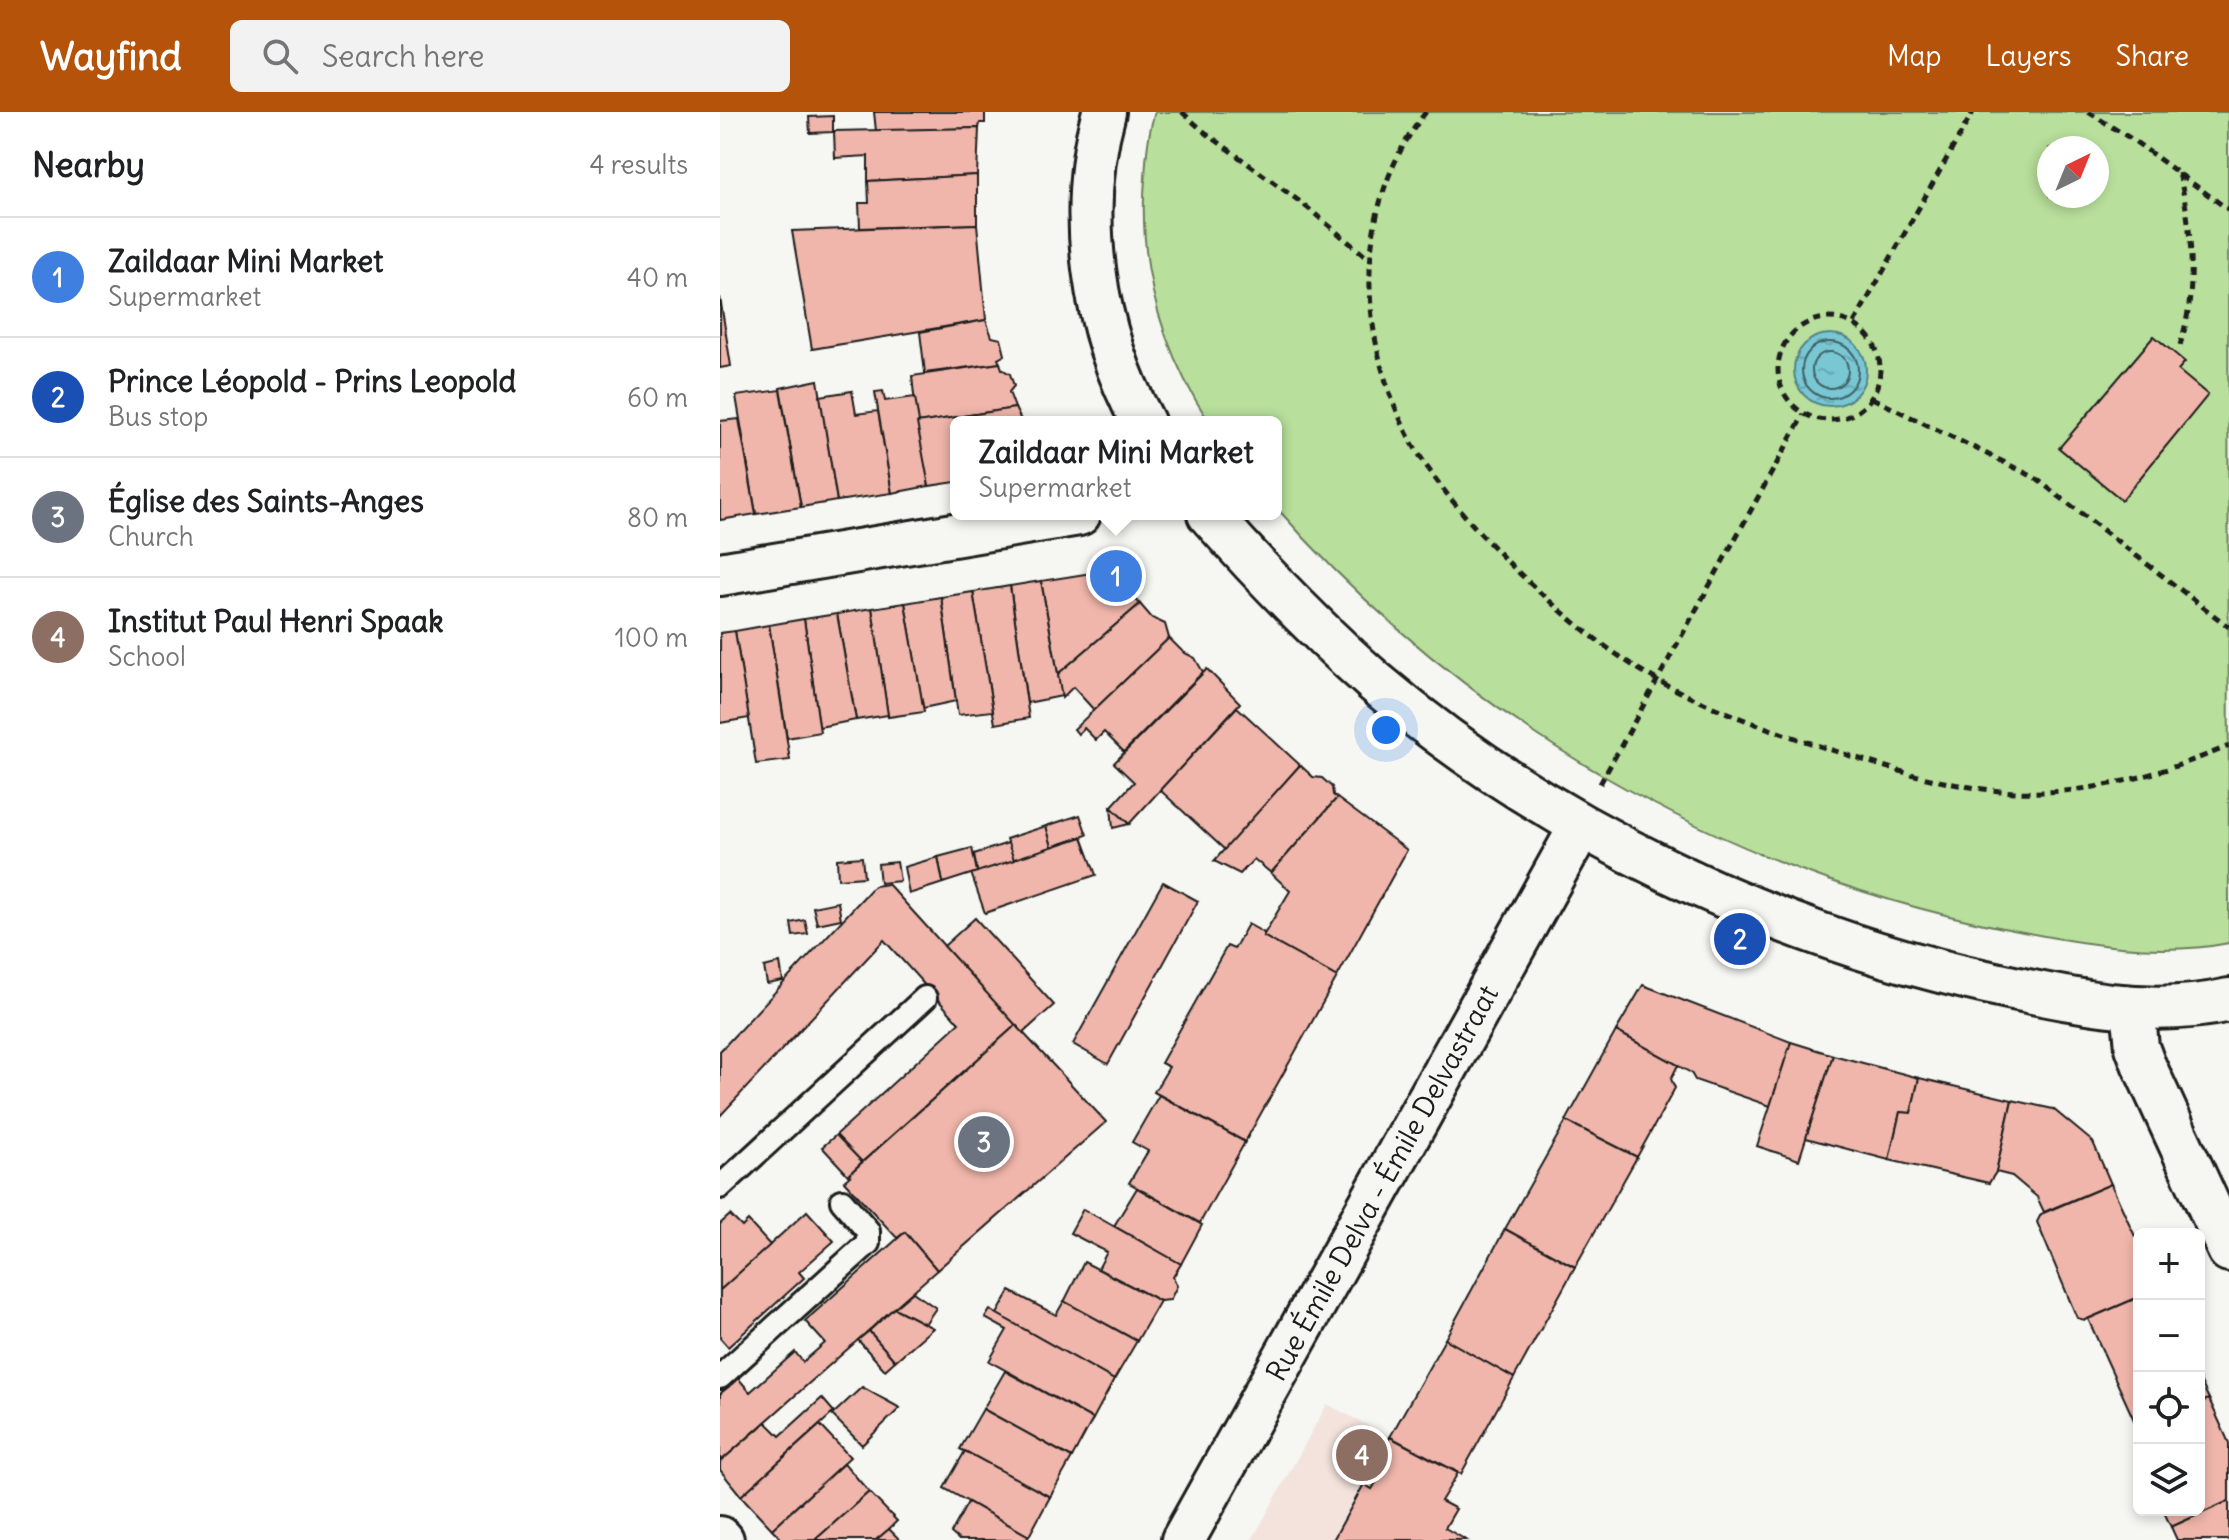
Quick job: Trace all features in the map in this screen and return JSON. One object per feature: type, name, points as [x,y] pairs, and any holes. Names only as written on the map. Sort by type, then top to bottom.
[{"type":"street","points":[[1104,112],[1093,168],[1090,211],[1094,260],[1101,311],[1132,403],[1140,416]]},
{"type":"street","points":[[720,574],[1043,520]]},
{"type":"street","points":[[1215,520],[1304,616],[1376,682],[1465,750],[1581,826],[1710,888],[1824,936],[1942,973],[2069,1000],[2133,1007],[2203,1006],[2229,1000]]},
{"type":"street","name":"Rue Émile Delva - Émile Delvastraat","points":[[1183,1540],[1581,826]]},
{"type":"street","points":[[2133,1007],[2137,1047],[2143,1063],[2229,1250]]},
{"type":"lane","points":[[720,1187],[925,998]]},
{"type":"lane","points":[[720,1377],[868,1243],[868,1231],[842,1201]]},
{"type":"path","points":[[1182,112],[1303,204],[1369,259]]},
{"type":"path","points":[[1426,112],[1410,132],[1390,174],[1369,259],[1369,303],[1381,363],[1402,425],[1442,487],[1479,531],[1529,581],[1618,656],[1657,680],[1707,704],[1779,733],[1952,784],[2004,791],[2058,792],[2111,785],[2176,768],[2229,746]]},
{"type":"path","points":[[1854,323],[1973,112]]},
{"type":"path","points":[[2088,112],[2229,210]]},
{"type":"path","points":[[2179,173],[2189,232],[2191,288],[2180,345]]},
{"type":"path","points":[[1819,318],[1837,318],[1854,323],[1867,334],[1881,365],[1879,382],[1872,398],[1862,409],[1833,421],[1818,420],[1804,414],[1790,403],[1780,387],[1777,370],[1779,352],[1788,337],[1802,324],[1819,318]]},
{"type":"path","points":[[1872,398],[2034,477],[2229,627]]},
{"type":"path","points":[[1600,785],[1804,414]]},
{"type":"shaded area","points":[[1327,1404],[1458,1473],[1442,1501],[1456,1509],[1445,1528],[1466,1540],[1252,1540]]},
{"type":"green space","points":[[1155,112],[2228,112],[2229,943],[2175,949],[2121,947],[2013,930],[1908,905],[1805,871],[1705,829],[1609,779],[1518,722],[1431,657],[1351,585],[1282,513],[1282,416],[1205,416],[1178,365],[1156,306],[1145,243],[1147,153]]},
{"type":"water","points":[[1830,334],[1850,340],[1860,350],[1866,370],[1860,390],[1850,400],[1830,406],[1810,400],[1800,390],[1794,370],[1800,350],[1810,340]]},
{"type":"building","points":[[874,112],[985,112],[985,123],[980,123],[979,128],[876,131]]},
{"type":"building","points":[[833,116],[833,132],[810,133],[809,117]]},
{"type":"building","points":[[979,128],[977,175],[868,181],[868,156],[835,158],[834,131]]},
{"type":"building","points":[[977,175],[977,224],[860,228],[859,203],[869,203],[868,181]]},
{"type":"building","points":[[977,224],[986,320],[812,349],[792,231]]},
{"type":"building","points":[[720,297],[731,366],[720,368]]},
{"type":"building","points":[[986,320],[992,337],[1001,339],[1005,355],[998,359],[1000,363],[925,373],[920,332]]},
{"type":"building","points":[[2154,336],[2185,362],[2178,370],[2208,395],[2122,500],[2059,448]]},
{"type":"building","points":[[1000,363],[1002,369],[1010,374],[1014,386],[1009,392],[1015,408],[917,423],[912,376]]},
{"type":"building","points":[[818,380],[837,501],[801,507],[780,388]]},
{"type":"building","points":[[780,390],[801,507],[756,514],[736,396]]},
{"type":"building","points":[[852,391],[856,414],[878,411],[892,493],[837,501],[820,396]]},
{"type":"building","points":[[883,391],[885,401],[915,397],[929,486],[892,493],[875,392]]},
{"type":"building","points":[[1015,408],[1019,416],[963,416]]},
{"type":"building","points":[[950,418],[950,483],[929,486],[917,423]]},
{"type":"building","points":[[739,419],[756,514],[720,520],[720,421]]},
{"type":"building","points":[[1110,570],[1122,572],[1128,583],[1126,588],[1140,604],[1058,674],[1041,581]]},
{"type":"building","points":[[1041,581],[1062,696],[1027,703],[1010,586]]},
{"type":"building","points":[[1010,586],[1029,718],[995,724],[973,592]]},
{"type":"building","points":[[973,592],[993,711],[958,715],[941,597]]},
{"type":"building","points":[[941,597],[956,701],[923,708],[905,603]]},
{"type":"building","points":[[905,603],[924,712],[888,717],[872,608]]},
{"type":"building","points":[[1140,604],[1152,618],[1165,624],[1169,638],[1094,710],[1073,687],[1062,698],[1058,674]]},
{"type":"building","points":[[872,608],[888,715],[856,720],[837,614]]},
{"type":"building","points":[[837,614],[856,720],[819,727],[804,619]]},
{"type":"building","points":[[804,619],[820,732],[787,738],[769,625]]},
{"type":"building","points":[[769,625],[790,760],[756,764],[735,631]]},
{"type":"building","points":[[735,631],[749,718],[720,723],[720,633]]},
{"type":"building","points":[[1169,638],[1183,652],[1195,658],[1203,672],[1124,752],[1104,732],[1096,740],[1084,728],[1078,734],[1074,729]]},
{"type":"building","points":[[1207,669],[1240,703],[1129,824],[1111,807],[1134,782],[1114,763]]},
{"type":"building","points":[[1237,707],[1300,765],[1225,850],[1160,790]]},
{"type":"building","points":[[1300,765],[1313,777],[1322,778],[1332,787],[1333,795],[1337,798],[1271,873],[1254,859],[1240,874],[1214,861]]},
{"type":"building","points":[[1337,798],[1407,850],[1337,977],[1263,936],[1290,891],[1271,873]]},
{"type":"building","points":[[1111,807],[1129,824],[1113,828]]},
{"type":"building","points":[[1080,815],[1087,835],[1052,847],[1046,826]]},
{"type":"building","points":[[1046,826],[1052,847],[1014,860],[1006,839]]},
{"type":"building","points":[[1082,837],[1096,875],[985,913],[971,873]]},
{"type":"building","points":[[1008,843],[1014,860],[977,872],[974,854]]},
{"type":"building","points":[[972,848],[977,872],[943,883],[938,857]]},
{"type":"building","points":[[862,857],[864,877],[838,879],[837,859]]},
{"type":"building","points":[[938,857],[943,883],[909,894],[904,867]]},
{"type":"building","points":[[897,862],[900,881],[880,883],[878,864]]},
{"type":"building","points":[[1163,882],[1198,901],[1108,1064],[1073,1044]]},
{"type":"building","points":[[888,884],[1016,1025],[862,1162],[836,1135],[959,1023],[884,940],[720,1116],[720,1051],[874,886]]},
{"type":"building","points":[[838,902],[841,919],[817,924],[813,907]]},
{"type":"building","points":[[975,918],[1054,1005],[1023,1033],[944,946]]},
{"type":"building","points":[[805,920],[808,934],[793,936],[791,923]]},
{"type":"building","points":[[1248,924],[1264,933],[1263,936],[1337,977],[1245,1142],[1154,1092],[1169,1067],[1161,1063],[1227,946],[1234,949]]},
{"type":"building","points":[[780,963],[783,981],[767,984],[764,967]]},
{"type":"building","points":[[1643,985],[1791,1042],[1770,1106],[1695,1080],[1691,1073],[1616,1031]]},
{"type":"building","points":[[1016,1025],[1106,1122],[937,1270],[905,1232],[897,1238],[844,1181]]},
{"type":"building","points":[[1616,1031],[1678,1065],[1671,1079],[1675,1088],[1637,1157],[1566,1121]]},
{"type":"building","points":[[1791,1042],[1833,1055],[1799,1160],[1757,1146]]},
{"type":"building","points":[[1833,1055],[1919,1078],[1911,1113],[1900,1112],[1889,1160],[1806,1138]]},
{"type":"building","points":[[1919,1078],[2012,1100],[1996,1172],[1989,1183],[1889,1160],[1900,1112],[1911,1113]]},
{"type":"building","points":[[1159,1095],[1245,1142],[1200,1223],[1129,1183],[1148,1151],[1132,1142]]},
{"type":"building","points":[[2012,1100],[2053,1109],[2093,1142],[2111,1184],[2044,1212],[2037,1197],[2012,1176],[1996,1172]]},
{"type":"building","points":[[1566,1121],[1637,1157],[1575,1267],[1505,1229]]},
{"type":"building","points":[[836,1135],[862,1162],[848,1175],[822,1147]]},
{"type":"building","points":[[2111,1184],[2133,1232],[2133,1300],[2085,1320],[2077,1318],[2037,1222],[2041,1214]]},
{"type":"building","points":[[1137,1188],[1202,1225],[1181,1264],[1114,1226]]},
{"type":"building","points":[[1083,1209],[1181,1264],[1173,1277],[1177,1286],[1170,1300],[1160,1301],[1098,1269],[1107,1252],[1070,1233]]},
{"type":"building","points":[[807,1211],[834,1241],[799,1272],[804,1278],[728,1347],[720,1338],[720,1290]]},
{"type":"building","points":[[730,1215],[742,1227],[748,1221],[770,1245],[720,1290],[720,1224]]},
{"type":"building","points":[[1505,1229],[1575,1267],[1514,1378],[1445,1339]]},
{"type":"building","points":[[905,1232],[937,1270],[720,1462],[720,1394],[738,1378],[750,1392],[795,1352],[803,1362],[825,1343],[805,1321]]},
{"type":"building","points":[[1084,1262],[1160,1301],[1137,1341],[1064,1302]]},
{"type":"building","points":[[1010,1291],[1056,1315],[1064,1301],[1137,1341],[1114,1380],[997,1314]]},
{"type":"building","points":[[913,1292],[936,1308],[925,1324],[894,1308]]},
{"type":"building","points":[[2133,1300],[2133,1418],[2088,1319]]},
{"type":"building","points":[[894,1308],[933,1328],[895,1361],[869,1331]]},
{"type":"building","points":[[990,1310],[1114,1380],[1093,1419],[989,1361],[1007,1330],[985,1318]]},
{"type":"building","points":[[869,1331],[895,1361],[885,1370],[858,1340]]},
{"type":"building","points":[[1445,1339],[1514,1378],[1461,1474],[1390,1437]]},
{"type":"building","points":[[1005,1371],[1093,1419],[1072,1458],[983,1409]]},
{"type":"building","points":[[862,1387],[900,1408],[862,1445],[832,1415]]},
{"type":"building","points":[[822,1398],[834,1412],[741,1496],[720,1470],[720,1462],[766,1422],[780,1436]]},
{"type":"building","points":[[2209,1399],[2229,1443],[2229,1501],[2205,1512],[2205,1444],[2205,1401]]},
{"type":"building","points":[[983,1409],[1072,1458],[1050,1497],[960,1449]]},
{"type":"building","points":[[820,1425],[850,1457],[772,1529],[741,1496]]},
{"type":"building","points":[[1390,1437],[1458,1473],[1441,1501],[1456,1509],[1445,1528],[1466,1540],[1333,1540],[1364,1484],[1372,1489],[1383,1471],[1375,1466]]},
{"type":"building","points":[[965,1451],[1050,1497],[1029,1536],[944,1488]]},
{"type":"building","points":[[844,1463],[869,1492],[815,1540],[782,1540],[772,1529]]},
{"type":"building","points":[[869,1492],[897,1521],[889,1529],[876,1540],[815,1540]]},
{"type":"building","points":[[2229,1501],[2229,1540],[2177,1540],[2171,1527],[2196,1516],[2205,1516],[2205,1512]]},
{"type":"building","points":[[968,1502],[1029,1536],[1026,1540],[959,1540],[951,1533]]},
{"type":"building","points":[[2166,1516],[2196,1516],[2171,1527]]},
{"type":"building","points":[[889,1529],[900,1540],[876,1540]]},
{"type":"place","name":"Zaildaar Mini Market","points":[[1116,576]]},
{"type":"place","name":"Prince Léopold - Prins Leopold","points":[[1740,939]]},
{"type":"place","name":"Église des Saints-Anges","points":[[984,1142]]},
{"type":"place","name":"Institut Paul Henri Spaak","points":[[1362,1455]]}]
